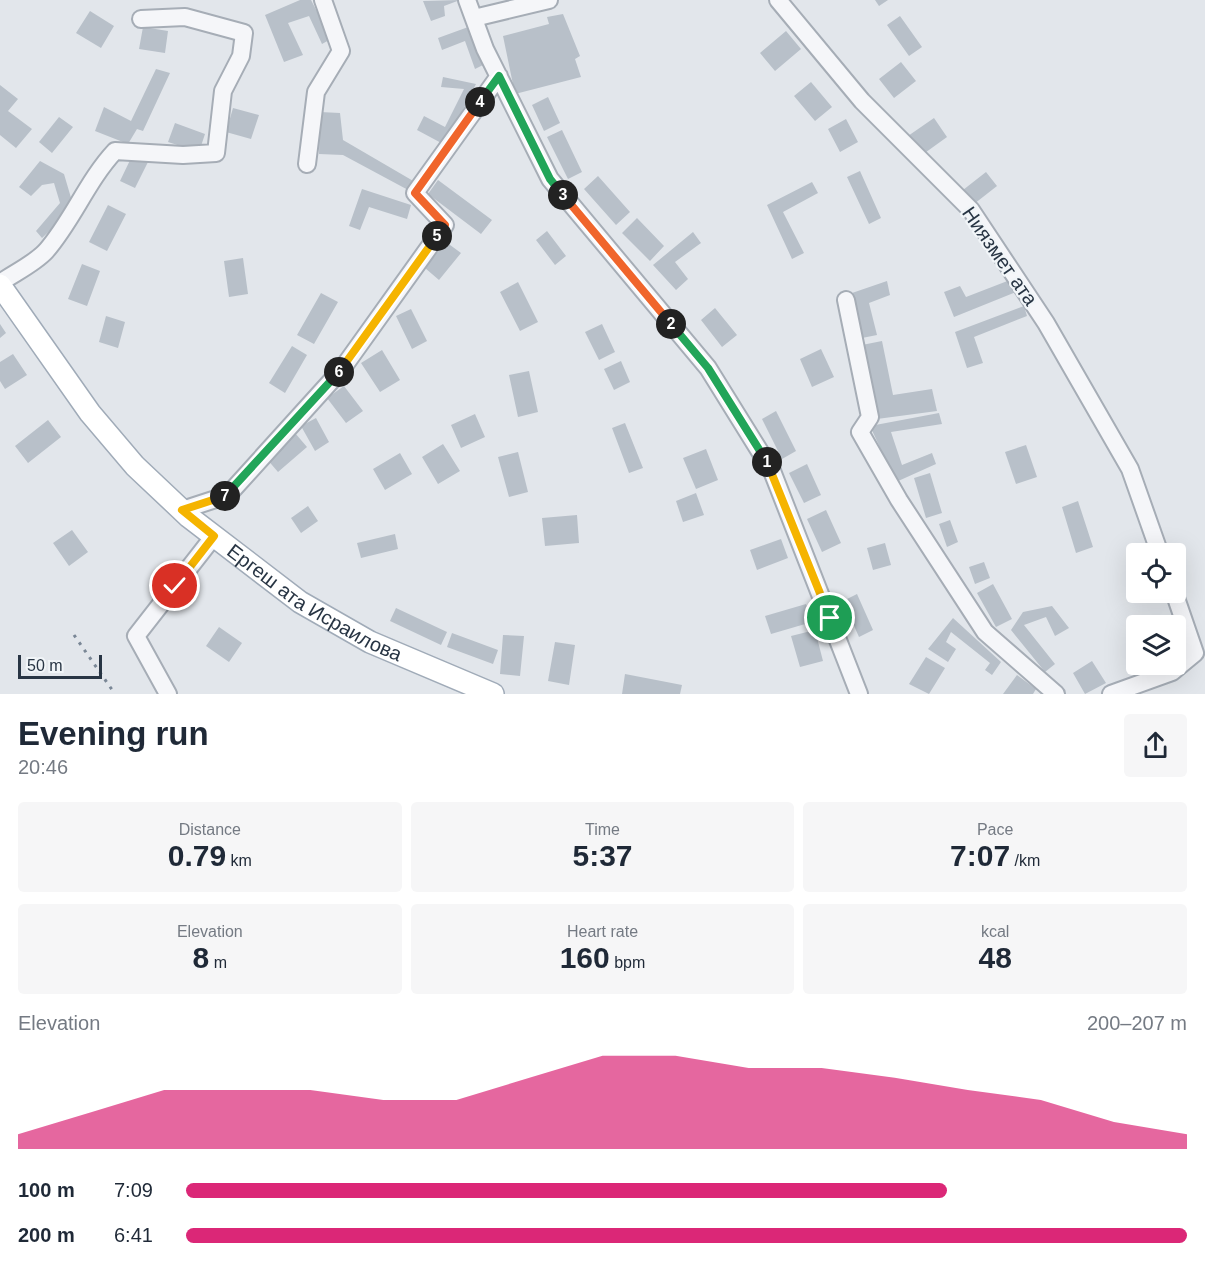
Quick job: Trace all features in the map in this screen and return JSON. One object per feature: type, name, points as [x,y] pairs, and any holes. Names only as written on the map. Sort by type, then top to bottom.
[{"type":"main road","name":"Ергеш ата Исраилова","points":[[0,284],[90,413],[135,466],[182,510],[300,602],[370,642],[493,694]]},
{"type":"street","points":[[307,164],[316,92],[341,51],[324,0]]},
{"type":"street","points":[[467,0],[499,76],[550,179],[708,368],[772,471],[859,694]]},
{"type":"street","points":[[474,18],[549,0]]},
{"type":"street","name":"Ниязмет ата","points":[[778,0],[862,101],[971,210],[1046,322],[1130,469],[1156,543]]},
{"type":"street","points":[[0,284],[44,253],[64,228],[105,161],[115,151],[183,155],[216,153],[223,91],[241,56],[244,33],[185,17],[141,19]]},
{"type":"street","points":[[182,510],[228,495],[342,369],[383,313],[445,225],[415,193],[499,76]]},
{"type":"street","points":[[846,300],[870,417],[860,432],[899,500],[985,632],[1056,694]]},
{"type":"street","points":[[168,694],[136,636],[214,536]]},
{"type":"street","points":[[1111,694],[1172,672],[1195,653],[1178,603]]},
{"type":"building","points":[[300,0],[311,0],[331,39],[322,44],[309,16],[288,23],[303,55],[284,62],[265,15]]},
{"type":"building","points":[[460,0],[444,6],[445,16],[431,21],[423,1]]},
{"type":"building","points":[[875,0],[888,0],[879,6]]},
{"type":"building","points":[[90,11],[114,26],[101,48],[76,33]]},
{"type":"building","points":[[563,14],[580,56],[575,59],[581,77],[515,94],[503,36],[549,24],[547,17]]},
{"type":"building","points":[[900,16],[922,47],[909,56],[887,25]]},
{"type":"building","points":[[471,26],[483,65],[475,69],[465,41],[442,50],[438,38]]},
{"type":"building","points":[[143,27],[168,31],[165,53],[139,49]]},
{"type":"building","points":[[786,31],[801,49],[775,71],[760,53]]},
{"type":"building","points":[[901,62],[916,81],[894,98],[879,79]]},
{"type":"building","points":[[156,69],[170,73],[143,131],[137,129],[128,144],[95,131],[104,107],[131,121]]},
{"type":"building","points":[[443,77],[476,84],[445,145],[417,130],[424,116],[445,127],[464,89],[441,87]]},
{"type":"building","points":[[811,82],[832,107],[815,121],[794,96]]},
{"type":"building","points":[[0,85],[18,99],[8,111],[32,129],[16,148],[0,135]]},
{"type":"building","points":[[548,97],[560,123],[544,131],[532,105]]},
{"type":"building","points":[[233,108],[259,115],[251,139],[226,132]]},
{"type":"building","points":[[320,112],[340,113],[343,140],[415,182],[410,191],[343,155],[319,154]]},
{"type":"building","points":[[59,117],[73,127],[52,153],[39,142]]},
{"type":"building","points":[[934,118],[947,137],[922,155],[908,136]]},
{"type":"building","points":[[846,119],[858,142],[840,152],[828,129]]},
{"type":"building","points":[[175,123],[205,134],[199,152],[168,142]]},
{"type":"building","points":[[562,130],[582,172],[568,179],[547,137]]},
{"type":"building","points":[[133,154],[148,162],[135,188],[120,181]]},
{"type":"building","points":[[40,161],[64,174],[74,208],[42,238],[36,231],[60,203],[54,183],[42,185],[31,196],[19,187]]},
{"type":"building","points":[[860,171],[881,218],[869,224],[847,177]]},
{"type":"building","points":[[986,172],[997,186],[974,204],[963,190]]},
{"type":"building","points":[[598,176],[630,212],[616,225],[584,189]]},
{"type":"building","points":[[438,180],[492,220],[481,234],[428,194]]},
{"type":"building","points":[[812,182],[818,193],[783,212],[804,253],[792,259],[767,205]]},
{"type":"building","points":[[362,189],[411,205],[407,219],[369,207],[360,230],[349,226]]},
{"type":"building","points":[[108,205],[126,214],[107,251],[89,242]]},
{"type":"building","points":[[637,218],[664,246],[650,261],[622,233]]},
{"type":"building","points":[[547,231],[566,256],[555,265],[536,240]]},
{"type":"building","points":[[693,232],[701,243],[675,262],[688,279],[676,290],[653,265]]},
{"type":"building","points":[[446,242],[461,253],[439,280],[425,268]]},
{"type":"building","points":[[243,258],[248,294],[229,297],[224,261]]},
{"type":"building","points":[[82,264],[100,271],[87,306],[68,299]]},
{"type":"building","points":[[1010,280],[1016,292],[954,317],[944,292],[960,286],[966,297]]},
{"type":"building","points":[[887,281],[890,295],[869,303],[877,335],[862,338],[852,293]]},
{"type":"building","points":[[518,282],[538,322],[520,331],[500,292]]},
{"type":"building","points":[[321,293],[338,302],[314,344],[297,335]]},
{"type":"building","points":[[1024,306],[1027,316],[974,337],[983,363],[967,368],[955,332]]},
{"type":"building","points":[[715,308],[737,335],[722,347],[701,320]]},
{"type":"building","points":[[411,309],[427,341],[412,349],[396,316]]},
{"type":"building","points":[[106,316],[125,322],[118,348],[99,342]]},
{"type":"building","points":[[0,324],[6,333],[0,338]]},
{"type":"building","points":[[602,324],[615,352],[599,360],[585,332]]},
{"type":"building","points":[[882,341],[893,395],[932,389],[937,411],[877,419],[862,345]]},
{"type":"building","points":[[292,346],[307,355],[285,393],[269,383]]},
{"type":"building","points":[[821,349],[834,377],[812,387],[800,359]]},
{"type":"building","points":[[382,350],[400,380],[380,392],[361,363]]},
{"type":"building","points":[[13,354],[27,375],[5,389],[0,381],[0,362]]},
{"type":"building","points":[[621,361],[630,382],[614,390],[604,369]]},
{"type":"building","points":[[529,371],[538,412],[518,417],[509,375]]},
{"type":"building","points":[[344,386],[363,411],[346,423],[327,398]]},
{"type":"building","points":[[776,411],[796,451],[782,459],[762,419]]},
{"type":"building","points":[[939,413],[942,424],[891,432],[902,465],[932,453],[936,464],[896,482],[870,426]]},
{"type":"building","points":[[475,414],[485,437],[461,448],[451,425]]},
{"type":"building","points":[[316,418],[329,442],[315,451],[301,426]]},
{"type":"building","points":[[48,420],[61,437],[28,463],[15,446]]},
{"type":"building","points":[[625,423],[643,468],[629,473],[612,428]]},
{"type":"building","points":[[295,433],[307,447],[278,472],[266,458]]},
{"type":"building","points":[[443,444],[460,471],[438,484],[422,457]]},
{"type":"building","points":[[1026,445],[1037,477],[1016,484],[1005,452]]},
{"type":"building","points":[[706,449],[718,480],[696,489],[683,458]]},
{"type":"building","points":[[518,452],[528,492],[509,497],[498,457]]},
{"type":"building","points":[[400,453],[412,474],[385,490],[373,469]]},
{"type":"building","points":[[807,464],[821,495],[804,503],[789,473]]},
{"type":"building","points":[[930,473],[942,513],[926,518],[914,478]]},
{"type":"building","points":[[696,493],[704,515],[683,522],[676,501]]},
{"type":"building","points":[[1078,501],[1093,547],[1076,553],[1062,507]]},
{"type":"building","points":[[308,506],[318,521],[301,533],[291,518]]},
{"type":"building","points":[[826,510],[841,543],[822,552],[807,519]]},
{"type":"building","points":[[577,515],[579,543],[545,546],[542,518]]},
{"type":"building","points":[[950,520],[958,542],[947,547],[939,524]]},
{"type":"building","points":[[72,530],[88,552],[69,566],[53,543]]},
{"type":"building","points":[[395,534],[398,549],[361,558],[357,543]]},
{"type":"building","points":[[781,539],[788,558],[757,570],[750,550]]},
{"type":"building","points":[[885,543],[891,565],[873,570],[867,548]]},
{"type":"building","points":[[984,562],[990,578],[975,584],[969,567]]},
{"type":"building","points":[[993,584],[1012,619],[996,627],[977,593]]},
{"type":"building","points":[[857,594],[873,630],[859,637],[843,601]]},
{"type":"building","points":[[806,604],[812,622],[771,634],[765,616]]},
{"type":"building","points":[[1052,606],[1069,628],[1055,636],[1046,617],[1024,625],[1055,664],[1045,672],[1011,630],[1023,612]]},
{"type":"building","points":[[396,608],[447,632],[441,645],[390,621]]},
{"type":"building","points":[[953,618],[1001,662],[992,675],[985,670],[990,663],[951,632],[946,642],[956,649],[948,662],[928,649]]},
{"type":"building","points":[[219,627],[242,643],[229,662],[206,646]]},
{"type":"building","points":[[815,630],[823,661],[800,667],[791,636]]},
{"type":"building","points":[[452,633],[498,650],[493,664],[447,647]]},
{"type":"building","points":[[503,635],[524,636],[520,676],[500,674]]},
{"type":"building","points":[[555,642],[575,645],[569,685],[548,681]]},
{"type":"building","points":[[926,657],[945,668],[929,694],[909,684]]},
{"type":"building","points":[[1092,661],[1106,683],[1085,694],[1073,673]]},
{"type":"building","points":[[625,674],[682,685],[680,694],[622,694]]},
{"type":"building","points":[[1017,675],[1036,689],[1033,694],[1003,694]]},
{"type":"railway","points":[[74,635],[115,694]]},
{"type":"route","points":[[175,586],[214,536],[182,510],[228,495],[342,369],[383,313],[445,225],[415,193],[499,76],[550,179],[708,368],[772,471],[830,618]]}]
